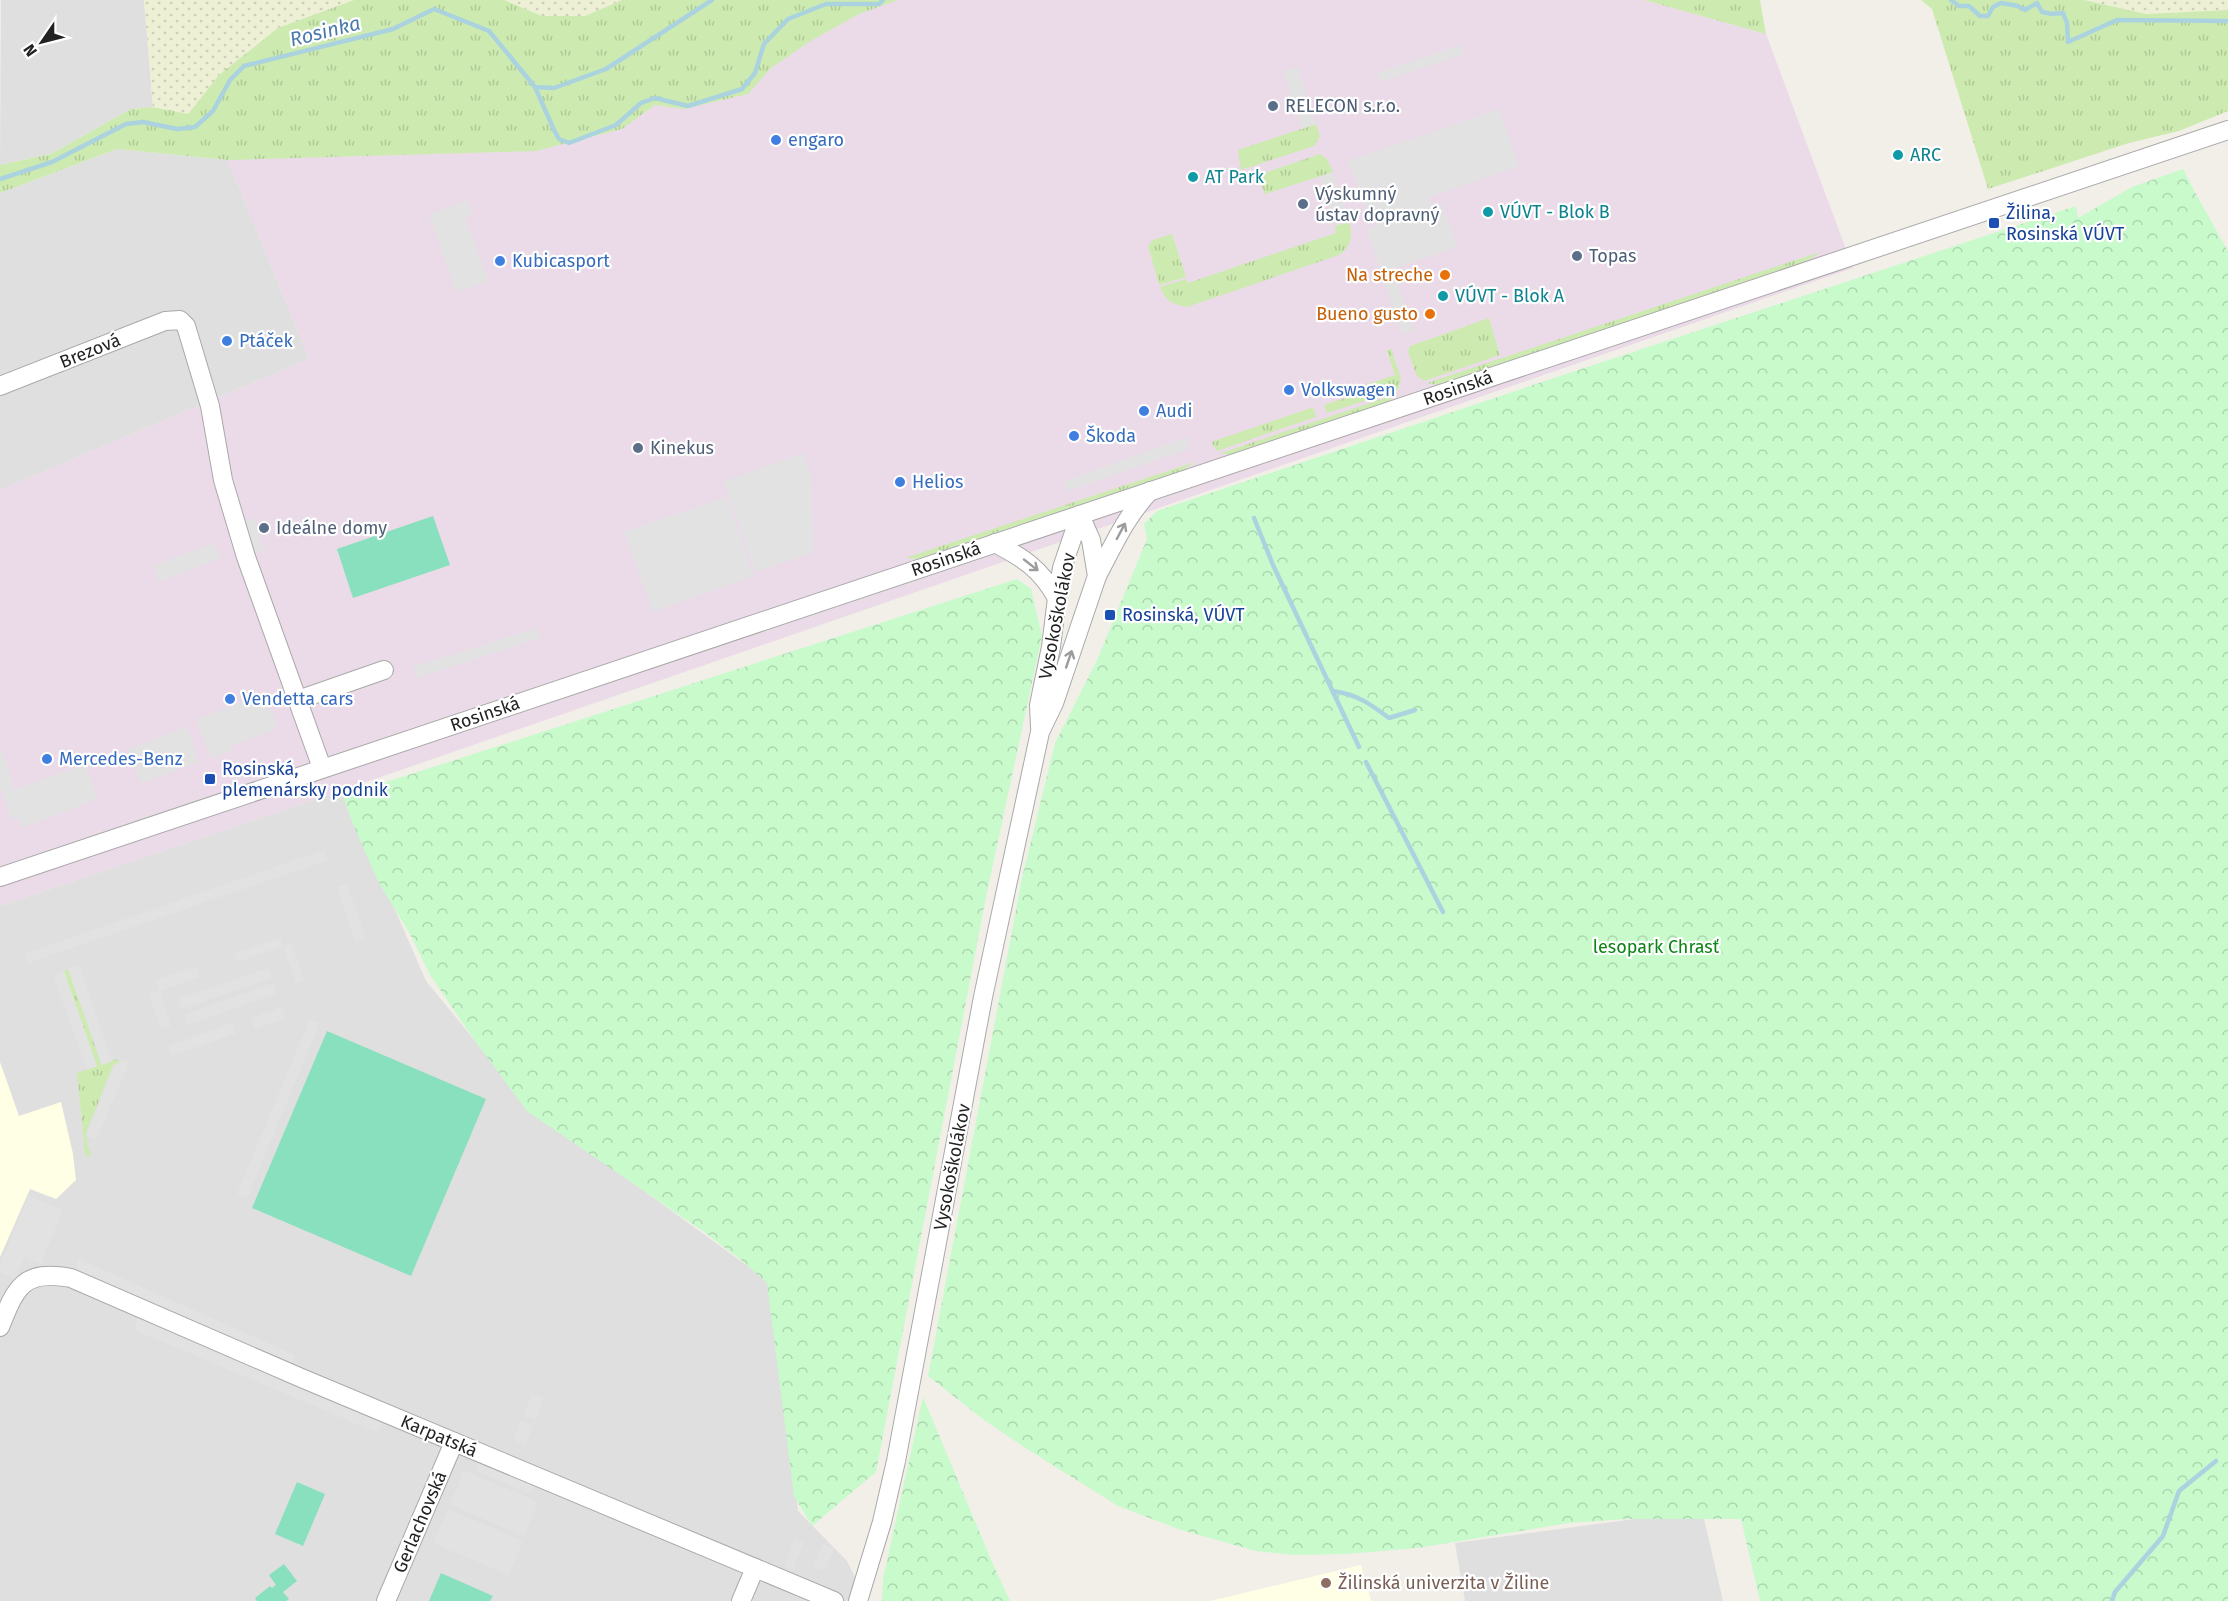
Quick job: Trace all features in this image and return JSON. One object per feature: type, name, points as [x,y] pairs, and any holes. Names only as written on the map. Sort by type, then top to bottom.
[{"type":"street","name":"Rosinská","points":[[0,876],[2228,130]]},
{"type":"street","name":"Brezová","points":[[0,386],[165,321],[180,320],[186,326],[205,389],[223,480],[249,566],[298,700]]},
{"type":"street","points":[[1097,576],[1126,520],[1150,491]]},
{"type":"street","name":"Vysokoškolákov","points":[[858,1601],[882,1522],[896,1461],[983,997],[1040,732],[1054,703],[1097,576],[1091,540],[1080,515]]},
{"type":"street","name":"Vysokoškolákov","points":[[1040,732],[1039,705],[1051,647],[1062,568],[1080,515]]},
{"type":"street","points":[[994,543],[1035,567],[1057,598]]},
{"type":"street","points":[[322,768],[298,700],[384,670]]},
{"type":"street","name":"Karpatská","points":[[0,1327],[14,1294],[22,1284],[43,1275],[71,1278],[299,1377],[834,1601]]},
{"type":"street","name":"Gerlachovská","points":[[386,1601],[454,1442]]},
{"type":"street","points":[[741,1601],[755,1568]]},
{"type":"shaded area","points":[[1,0],[144,0],[153,107],[131,109],[51,154],[0,165]]},
{"type":"shaded area","points":[[144,0],[354,0],[278,28],[219,75],[188,114],[153,107]]},
{"type":"shaded area","points":[[504,0],[622,0],[585,16],[542,16]]},
{"type":"shaded area","points":[[829,0],[1644,0],[1766,34],[1853,268],[343,790],[0,906],[0,490],[309,359],[228,160],[526,117]]},
{"type":"shaded area","points":[[2084,0],[2228,0],[2228,10],[2146,14]]},
{"type":"shaded area","points":[[1460,45],[1464,54],[1380,82],[1377,73]]},
{"type":"shaded area","points":[[1298,67],[1316,124],[1302,129],[1283,71]]},
{"type":"shaded area","points":[[1499,109],[1519,166],[1429,197],[1432,208],[1442,204],[1457,247],[1393,269],[1414,331],[1402,335],[1367,229],[1378,225],[1374,215],[1369,217],[1348,161]]},
{"type":"shaded area","points":[[117,149],[228,160],[309,359],[0,490],[0,193]]},
{"type":"shaded area","points":[[1333,172],[1349,222],[1335,226],[1319,177]]},
{"type":"shaded area","points":[[468,200],[473,213],[465,216],[488,281],[456,292],[429,215]]},
{"type":"shaded area","points":[[1187,437],[1191,448],[1068,491],[1064,481]]},
{"type":"shaded area","points":[[803,453],[811,473],[814,552],[756,572],[723,482]]},
{"type":"shaded area","points":[[726,497],[754,576],[653,612],[624,532]]},
{"type":"shaded area","points":[[254,518],[264,550],[256,552],[246,521]]},
{"type":"shaded area","points":[[214,543],[220,558],[159,582],[153,566]]},
{"type":"shaded area","points":[[537,628],[540,638],[417,678],[413,667]]},
{"type":"shaded area","points":[[266,694],[278,728],[230,746],[231,751],[211,758],[196,719]]},
{"type":"shaded area","points":[[187,727],[199,762],[141,783],[128,749]]},
{"type":"shaded area","points":[[0,746],[14,784],[12,786],[14,790],[85,764],[98,799],[22,828],[18,818],[12,819],[0,788]]},
{"type":"shaded area","points":[[343,790],[426,981],[531,1109],[767,1280],[783,1363],[798,1511],[847,1561],[867,1601],[0,1601],[0,906]]},
{"type":"shaded area","points":[[324,850],[328,860],[28,963],[24,954]]},
{"type":"shaded area","points":[[347,884],[366,938],[355,942],[337,887]]},
{"type":"shaded area","points":[[280,938],[283,946],[238,962],[234,954]]},
{"type":"shaded area","points":[[291,943],[304,981],[296,983],[283,946]]},
{"type":"shaded area","points":[[79,965],[112,1061],[102,1065],[68,969]]},
{"type":"shaded area","points":[[196,966],[200,977],[160,991],[171,1026],[161,1029],[149,995],[159,991],[156,980]]},
{"type":"shaded area","points":[[268,968],[272,978],[182,1009],[178,999]]},
{"type":"shaded area","points":[[64,971],[97,1066],[87,1070],[53,975]]},
{"type":"shaded area","points":[[273,983],[277,993],[188,1025],[184,1015]]},
{"type":"shaded area","points":[[282,1007],[286,1018],[255,1029],[251,1018]]},
{"type":"shaded area","points":[[310,1019],[320,1023],[247,1198],[237,1194]]},
{"type":"shaded area","points":[[232,1023],[236,1033],[172,1056],[168,1046]]},
{"type":"shaded area","points":[[126,1060],[130,1062],[96,1140],[86,1136],[114,1065]]},
{"type":"shaded area","points":[[0,1062],[19,1116],[61,1102],[73,1154],[76,1180],[56,1199],[30,1189],[0,1257]]},
{"type":"shaded area","points":[[28,1196],[63,1210],[41,1264],[24,1257],[15,1279],[0,1272],[0,1266]]},
{"type":"shaded area","points":[[79,1259],[295,1355],[291,1365],[74,1270]]},
{"type":"shaded area","points":[[137,1317],[384,1420],[376,1432],[135,1330]]},
{"type":"shaded area","points":[[532,1394],[544,1398],[535,1420],[524,1415]]},
{"type":"shaded area","points":[[521,1421],[533,1426],[525,1445],[513,1440]]},
{"type":"shaded area","points":[[480,1461],[534,1485],[530,1494],[476,1471]]},
{"type":"shaded area","points":[[464,1470],[538,1502],[524,1537],[450,1504]]},
{"type":"shaded area","points":[[448,1509],[523,1541],[509,1575],[433,1543]]},
{"type":"shaded area","points":[[1702,1510],[1723,1601],[1465,1601],[1455,1543]]},
{"type":"shaded area","points":[[795,1539],[804,1543],[793,1569],[784,1566]]},
{"type":"shaded area","points":[[823,1544],[834,1548],[825,1571],[813,1567]]},
{"type":"shaded area","name":"Žilinská univerzita v Žiline","points":[[1361,1565],[1371,1601],[1210,1601]]},
{"type":"green space","points":[[354,0],[504,0],[542,16],[585,16],[622,0],[898,0],[859,14],[809,42],[771,68],[748,94],[684,109],[655,105],[622,129],[536,151],[228,160],[117,149],[0,193],[0,165],[51,154],[131,109],[153,107],[188,114],[219,75],[278,28]]},
{"type":"green space","points":[[1644,0],[1760,0],[1766,34]]},
{"type":"green space","points":[[1921,0],[2084,0],[2146,14],[2228,10],[2228,111],[2179,131],[2129,143],[1988,189],[1932,9]]},
{"type":"green space","points":[[1316,124],[1320,137],[1314,146],[1241,170],[1238,150]]},
{"type":"green space","points":[[1320,154],[1327,159],[1333,172],[1265,194],[1258,175]]},
{"type":"green space","name":"lesopark Chrasť","points":[[2183,169],[2228,251],[2228,1601],[1760,1601],[1741,1519],[1626,1519],[1569,1523],[1418,1548],[1346,1554],[1294,1555],[1256,1551],[1181,1530],[1118,1506],[984,1420],[928,1376],[1022,878],[1055,743],[1098,658],[1147,539],[1144,524],[1157,511],[2076,206],[2078,218],[2132,187]]},
{"type":"green space","points":[[1349,222],[1350,240],[1347,248],[1339,255],[1187,307],[1170,301],[1160,287],[1186,279],[1188,283],[1336,233],[1335,226]]},
{"type":"green space","points":[[1172,234],[1186,277],[1159,285],[1148,246],[1153,240]]},
{"type":"green space","points":[[1820,252],[1799,264],[1438,385],[1427,383]]},
{"type":"green space","points":[[1489,318],[1500,355],[1424,381],[1417,376],[1408,352],[1410,346]]},
{"type":"green space","points":[[1391,349],[1401,378],[1398,390],[1327,413],[1324,406],[1326,404],[1352,396],[1359,387],[1395,375],[1387,351]]},
{"type":"green space","points":[[1397,394],[1387,402],[1230,455],[1221,453]]},
{"type":"green space","points":[[1311,408],[1314,409],[1316,417],[1217,451],[1211,442]]},
{"type":"green space","points":[[1195,462],[1183,470],[918,559],[905,558]]},
{"type":"green space","points":[[433,516],[450,565],[353,598],[337,549]]},
{"type":"green space","points":[[1017,579],[1031,589],[1042,636],[986,897],[876,1472],[812,1526],[794,1496],[767,1283],[704,1232],[527,1111],[430,975],[410,934],[378,881],[343,796]]},
{"type":"green space","points":[[68,969],[101,1064],[118,1059],[119,1063],[113,1065],[86,1133],[90,1157],[85,1154],[77,1073],[97,1066],[64,971]]},
{"type":"green space","points":[[327,1031],[486,1099],[411,1276],[252,1208]]},
{"type":"green space","points":[[923,1397],[1010,1601],[882,1601],[883,1579]]},
{"type":"green space","points":[[297,1482],[325,1494],[303,1546],[275,1534]]},
{"type":"green space","points":[[284,1564],[297,1581],[283,1592],[289,1599],[286,1601],[257,1601],[255,1598],[270,1586],[272,1588],[276,1585],[269,1575]]},
{"type":"green space","points":[[441,1573],[493,1596],[490,1601],[429,1601]]},
{"type":"waterway","name":"Rosinka","points":[[0,179],[52,162],[126,124],[143,122],[177,129],[195,127],[213,111],[230,80],[244,66],[393,29],[434,9],[489,31],[535,87],[554,88],[606,69],[712,0]]},
{"type":"waterway","points":[[535,87],[559,139],[569,143],[616,125],[641,103],[655,98],[688,106],[742,89],[755,73],[764,44],[788,19],[826,4],[879,4],[883,0]]},
{"type":"waterway","points":[[1951,0],[1959,6],[1969,6],[1980,16],[1988,16],[1993,7],[2001,3],[2018,6],[2025,10],[2037,3],[2042,12],[2063,13],[2067,23],[2068,42],[2117,20],[2228,21]]},
{"type":"waterway","points":[[1254,518],[1273,565],[1359,747]]},
{"type":"waterway","points":[[1333,691],[1363,700],[1389,718],[1415,710]]},
{"type":"waterway","points":[[1366,762],[1443,912]]},
{"type":"waterway","points":[[2112,1601],[2115,1592],[2163,1536],[2179,1491],[2216,1461]]},
{"type":"place","name":"RELECON s.r.o.","points":[[1273,106]]},
{"type":"place","name":"engaro","points":[[776,140]]},
{"type":"place","name":"ARC","points":[[1898,155]]},
{"type":"place","name":"AT Park","points":[[1193,177]]},
{"type":"place","name":"Výskumný ústav dopravný","points":[[1303,204]]},
{"type":"place","name":"VÚVT - Blok B","points":[[1488,212]]},
{"type":"place","name":"Žilina, Rosinská VÚVT","points":[[1994,223]]},
{"type":"place","name":"Topas","points":[[1577,256]]},
{"type":"place","name":"Kubicasport","points":[[500,261]]},
{"type":"place","name":"Na streche","points":[[1445,275]]},
{"type":"place","name":"VÚVT - Blok A","points":[[1443,296]]},
{"type":"place","name":"Bueno gusto","points":[[1430,314]]},
{"type":"place","name":"Ptáček","points":[[227,341]]},
{"type":"place","name":"Volkswagen","points":[[1289,390]]},
{"type":"place","name":"Audi","points":[[1144,411]]},
{"type":"place","name":"Škoda","points":[[1074,436]]},
{"type":"place","name":"Kinekus","points":[[638,448]]},
{"type":"place","name":"Helios","points":[[900,482]]},
{"type":"place","name":"Ideálne domy","points":[[264,528]]},
{"type":"place","name":"Rosinská, VÚVT","points":[[1110,615]]},
{"type":"place","name":"Vendetta cars","points":[[230,699]]},
{"type":"place","name":"Mercedes-Benz","points":[[47,759]]},
{"type":"place","name":"Rosinská, plemenársky podnik","points":[[210,779]]},
{"type":"place","name":"Žilinská univerzita v Žiline","points":[[1326,1583]]}]
